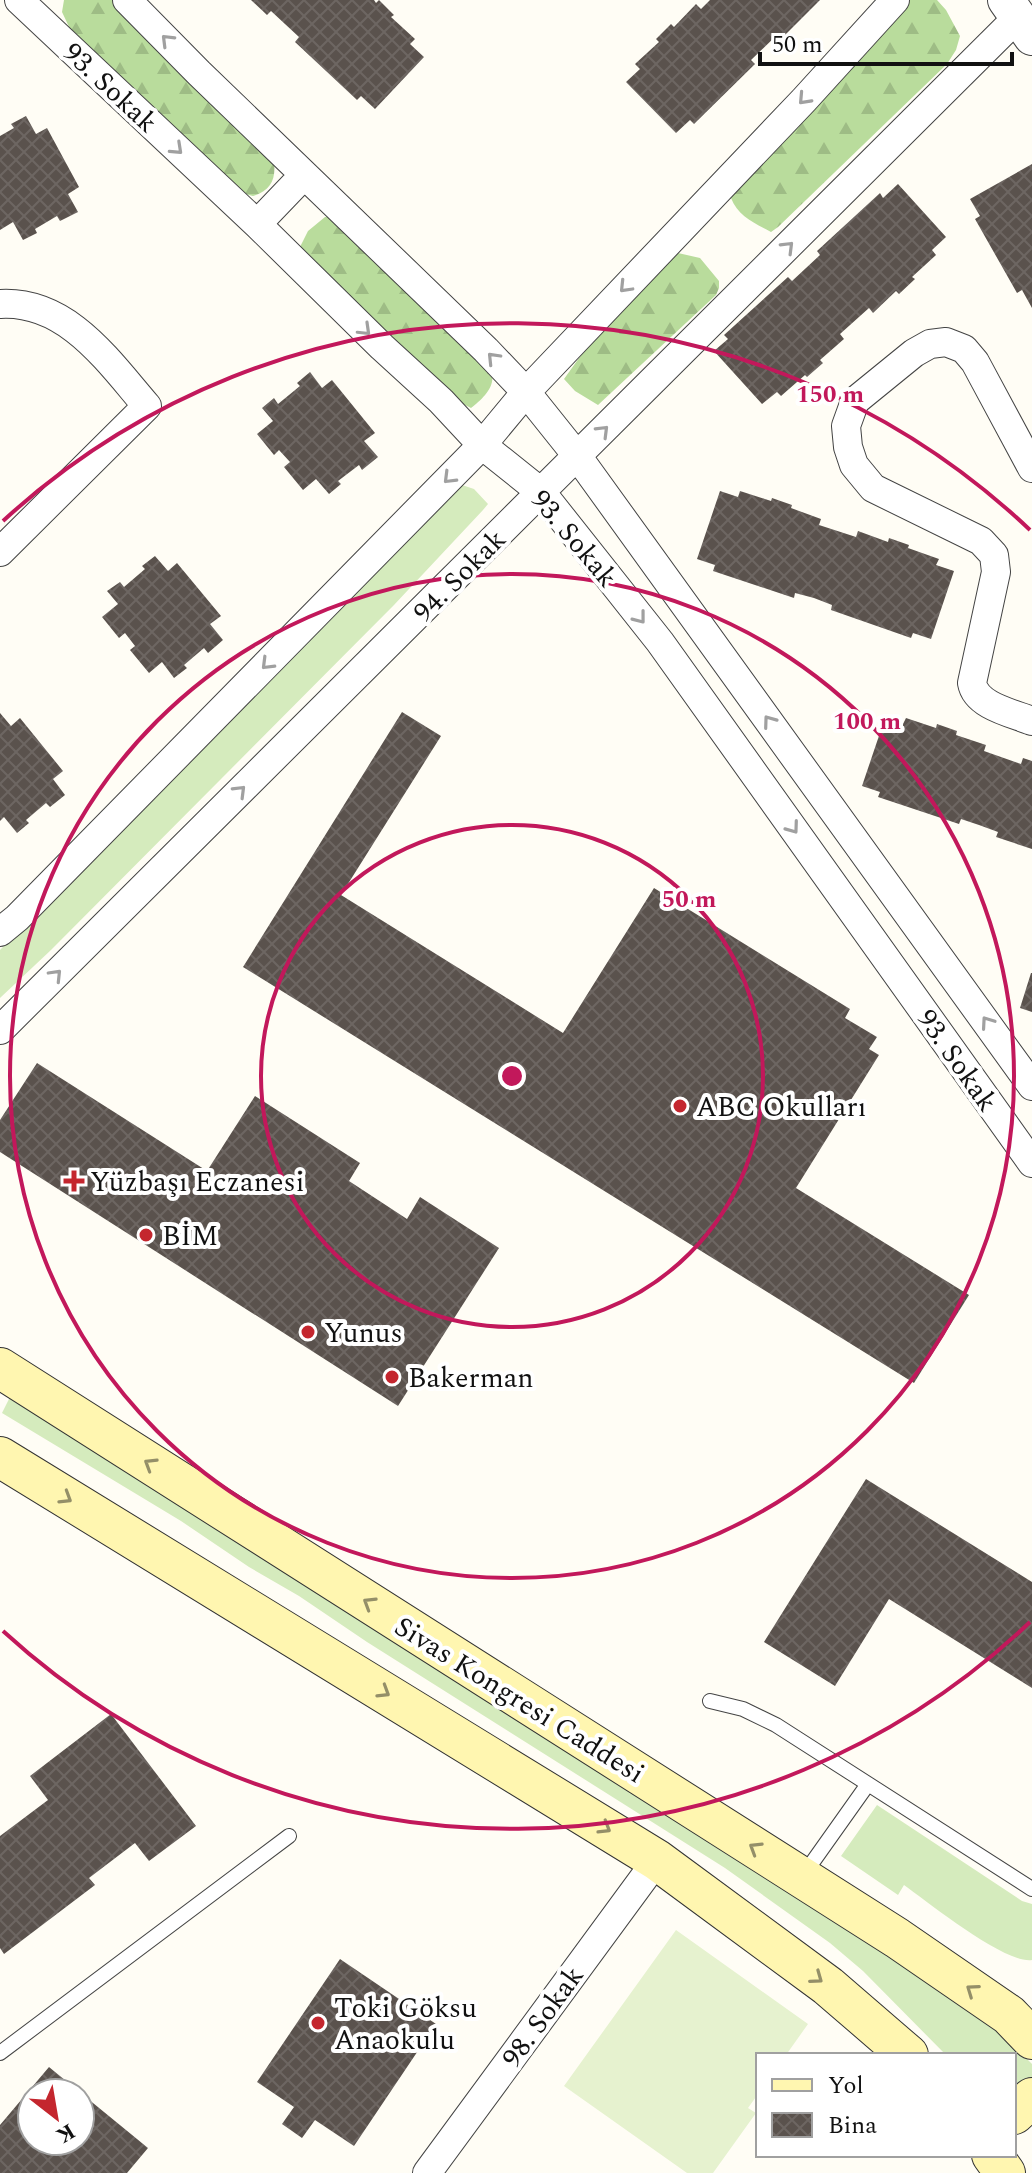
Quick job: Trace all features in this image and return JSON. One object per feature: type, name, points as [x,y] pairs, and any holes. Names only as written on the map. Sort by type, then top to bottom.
[{"type":"main road","name":"Sivas Kongresi Caddesi","points":[[0,1368],[897,1938],[1009,2015],[1032,2039]]},
{"type":"main road","points":[[0,1457],[657,1860],[828,1986],[906,2053]]},
{"type":"main road","points":[[1016,2112],[1032,2098]]},
{"type":"street","name":"93. Sokak","points":[[19,0],[257,224],[441,401],[482,445],[542,493],[660,642],[1032,1163]]},
{"type":"street","name":"93. Sokak","points":[[127,0],[526,392],[578,457],[1032,1086]]},
{"type":"street","points":[[0,932],[482,445],[526,392],[895,0]]},
{"type":"street","name":"94. Sokak","points":[[0,1030],[1019,18]]},
{"type":"street","points":[[257,224],[304,175]]},
{"type":"street","points":[[0,304],[30,306],[63,321],[95,346],[147,406],[0,552]]},
{"type":"street","points":[[1032,468],[975,362],[964,349],[946,342],[930,344],[914,353],[855,401],[846,426],[854,465],[873,488],[981,541],[994,555],[996,572],[972,683],[973,691],[985,702],[1032,721]]},
{"type":"street","points":[[913,996],[949,969]]},
{"type":"street","name":"98. Sokak","points":[[427,2173],[657,1860]]},
{"type":"lane","points":[[710,1701],[743,1709],[776,1725],[1032,1889]]},
{"type":"lane","points":[[802,1878],[868,1784]]},
{"type":"lane","points":[[0,2053],[289,1836]]},
{"type":"green space","points":[[64,0],[113,0],[274,162],[273,179],[268,188],[253,196],[245,194],[71,31],[62,12]]},
{"type":"green space","points":[[910,0],[937,0],[946,10],[960,36],[947,64],[778,227],[771,232],[747,218],[731,198],[741,184]]},
{"type":"green space","points":[[325,217],[335,217],[492,374],[489,389],[471,408],[455,400],[298,251],[308,231]]},
{"type":"green space","points":[[678,253],[700,258],[719,281],[716,295],[598,405],[575,391],[564,379],[597,333]]},
{"type":"green space","points":[[459,484],[474,489],[488,504],[394,605],[0,998],[0,950]]},
{"type":"green space","points":[[12,1393],[959,1998],[1032,2064],[1032,2082],[1016,2096],[1016,2053],[944,2053],[863,1971],[830,1943],[725,1868],[181,1521],[2,1413]]},
{"type":"green space","points":[[877,1805],[1022,1901],[1032,1904],[1032,1960],[1020,1959],[986,1943],[904,1885],[898,1895],[841,1856]]},
{"type":"green space","points":[[676,1930],[808,2024],[787,2053],[756,2053],[756,2097],[748,2108],[756,2113],[713,2173],[687,2173],[564,2086]]},
{"type":"building","points":[[251,0],[374,0],[376,3],[379,0],[394,15],[391,17],[415,39],[410,44],[424,57],[375,109],[361,96],[357,100],[295,42],[299,37],[271,11],[267,15]]},
{"type":"building","points":[[710,0],[820,0],[783,37],[779,33],[751,60],[755,64],[694,124],[690,120],[676,133],[626,82],[640,69],[635,64],[659,42],[656,39],[671,24],[674,27],[696,4],[701,9]]},
{"type":"building","points":[[26,116],[36,134],[47,128],[79,187],[68,194],[78,212],[60,221],[57,216],[23,240],[13,222],[0,230],[0,136],[14,128],[11,124]]},
{"type":"building","points":[[1032,164],[1032,308],[1022,290],[1017,293],[975,219],[980,216],[970,199]]},
{"type":"building","points":[[898,184],[946,237],[932,250],[936,255],[899,294],[896,291],[873,313],[869,308],[840,334],[844,339],[820,360],[823,363],[807,377],[805,375],[781,396],[777,392],[762,404],[714,351],[728,339],[724,335],[788,277],[792,281],[820,255],[817,251],[880,193],[883,198]]},
{"type":"building","points":[[310,372],[322,388],[332,380],[375,433],[364,441],[378,457],[362,470],[359,465],[338,481],[341,484],[329,494],[316,479],[303,490],[284,467],[290,462],[279,450],[274,455],[257,434],[273,421],[262,408],[274,398],[278,404],[300,386],[297,383]]},
{"type":"building","points":[[720,491],[738,497],[740,491],[771,501],[772,498],[821,519],[819,525],[856,537],[858,531],[888,542],[889,538],[939,559],[936,565],[954,571],[931,639],[913,633],[911,638],[831,610],[832,605],[814,598],[795,593],[794,598],[713,571],[715,565],[697,559]]},
{"type":"building","points":[[155,556],[168,571],[177,563],[221,616],[210,624],[223,640],[208,653],[204,648],[174,678],[162,662],[149,673],[130,650],[135,646],[125,633],[119,638],[102,617],[118,604],[107,591],[120,582],[124,587]]},
{"type":"building","points":[[402,712],[441,736],[341,895],[563,1033],[654,888],[850,1009],[845,1018],[877,1037],[869,1049],[879,1055],[796,1188],[969,1295],[914,1383],[243,967]]},
{"type":"building","points":[[0,713],[11,726],[20,718],[63,771],[53,779],[65,795],[50,807],[46,803],[26,820],[29,823],[17,833],[4,817],[0,821]]},
{"type":"building","points":[[885,718],[903,724],[906,718],[936,728],[937,724],[957,731],[956,735],[986,745],[984,751],[1021,764],[1023,758],[1032,761],[1032,849],[996,837],[998,832],[979,825],[961,819],[959,824],[878,797],[880,792],[862,786]]},
{"type":"building","points":[[1032,973],[1032,1012],[1020,1008]]},
{"type":"building","points":[[37,1063],[207,1171],[255,1096],[360,1163],[349,1181],[407,1219],[420,1197],[499,1248],[398,1406],[0,1152],[0,1120]]},
{"type":"building","points":[[866,1479],[1032,1582],[1032,1688],[889,1599],[835,1686],[764,1642]]},
{"type":"building","points":[[111,1714],[196,1826],[149,1861],[135,1843],[89,1878],[95,1885],[4,1954],[0,1948],[0,1836],[48,1800],[30,1776]]},
{"type":"building","points":[[340,1959],[436,2024],[354,2146],[315,2120],[302,2138],[282,2124],[294,2107],[257,2082]]},
{"type":"building","points":[[49,2067],[61,2077],[41,2077]]},
{"type":"building","points":[[96,2105],[148,2148],[127,2173],[0,2173],[0,2125],[16,2106],[16,2157],[96,2157]]},
{"type":"place","name":"ABC Okulları","points":[[680,1106]]},
{"type":"place","name":"Yüzbaşı Eczanesi","points":[[74,1181]]},
{"type":"place","name":"BİM","points":[[146,1235]]},
{"type":"place","name":"Yunus","points":[[308,1332]]},
{"type":"place","name":"Bakerman","points":[[392,1377]]},
{"type":"place","name":"Toki Göksu Anaokulu","points":[[318,2023]]}]
